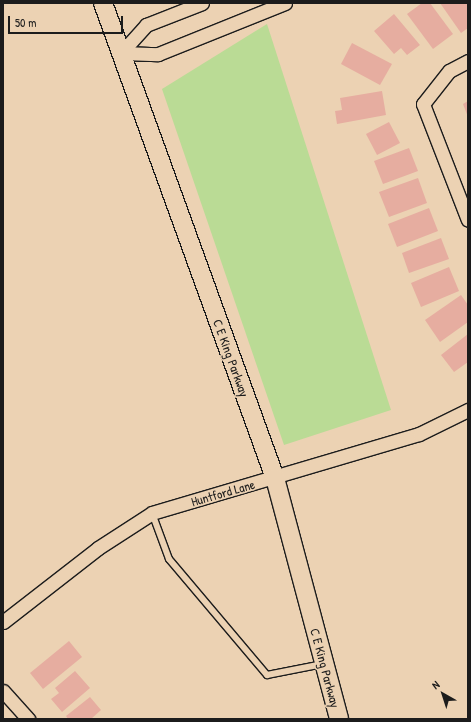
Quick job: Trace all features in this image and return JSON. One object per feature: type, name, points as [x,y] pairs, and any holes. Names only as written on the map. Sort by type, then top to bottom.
[{"type":"main road","name":"C E King Parkway","points":[[103,3],[275,478],[339,719]]},
{"type":"street","points":[[121,53],[146,25],[202,3]]},
{"type":"street","points":[[121,53],[158,54],[285,3]]},
{"type":"street","points":[[468,61],[449,71],[423,104],[468,220]]},
{"type":"street","name":"Huntford Lane","points":[[3,622],[98,548],[152,513],[275,478],[419,434],[468,410]]},
{"type":"street","points":[[3,690],[28,719]]},
{"type":"lane","points":[[152,513],[170,558],[267,675],[324,664]]},
{"type":"green space","points":[[267,24],[391,410],[284,445],[162,89]]},
{"type":"building","points":[[422,3],[430,3],[453,34],[433,49],[407,14]]},
{"type":"building","points":[[440,3],[468,3],[468,28],[461,33]]},
{"type":"building","points":[[394,14],[420,45],[407,55],[401,48],[394,54],[374,31]]},
{"type":"building","points":[[352,43],[392,64],[380,85],[341,64]]},
{"type":"building","points":[[382,91],[386,115],[337,124],[335,111],[342,110],[340,98]]},
{"type":"building","points":[[468,101],[468,117],[463,104]]},
{"type":"building","points":[[389,122],[400,143],[377,155],[366,134]]},
{"type":"building","points":[[409,148],[418,171],[383,184],[374,161]]},
{"type":"building","points":[[418,178],[427,203],[389,217],[379,192]]},
{"type":"building","points":[[429,208],[438,231],[397,247],[388,224]]},
{"type":"building","points":[[441,238],[449,259],[409,273],[402,253]]},
{"type":"building","points":[[449,267],[459,291],[421,307],[411,283]]},
{"type":"building","points":[[461,295],[468,305],[468,322],[440,342],[425,320]]},
{"type":"building","points":[[468,334],[468,362],[454,372],[441,355]]},
{"type":"building","points":[[69,641],[82,657],[43,689],[30,673]]},
{"type":"building","points":[[75,671],[90,688],[62,712],[51,699],[59,693],[55,688]]},
{"type":"building","points":[[90,697],[101,710],[91,719],[68,719],[66,716]]}]
